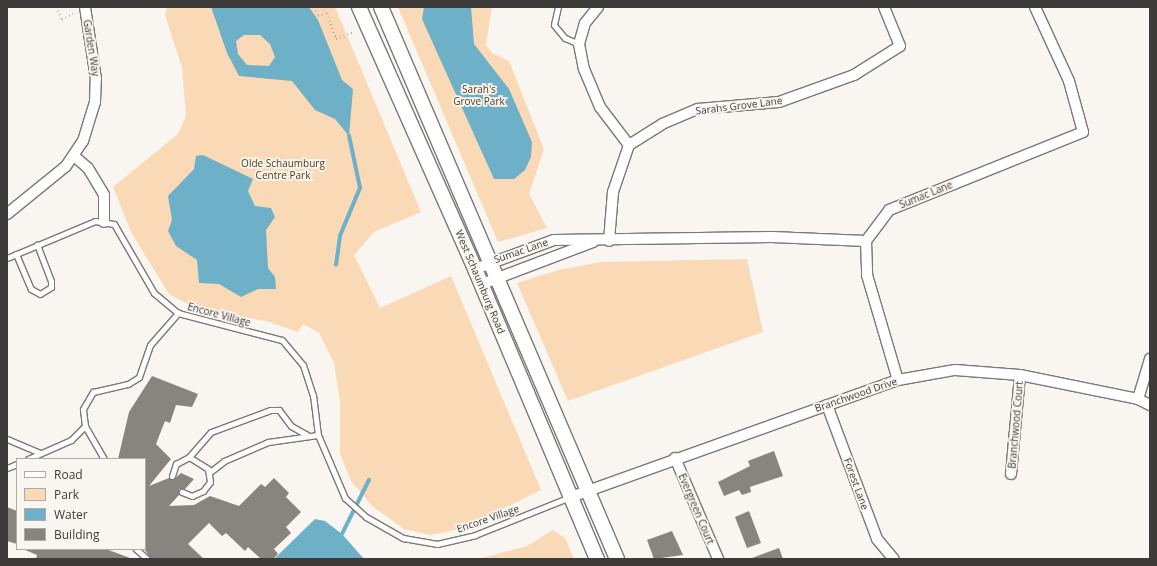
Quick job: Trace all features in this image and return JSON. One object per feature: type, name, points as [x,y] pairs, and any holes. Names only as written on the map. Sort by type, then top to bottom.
[{"type":"main road","name":"West Schaumburg Road","points":[[359,7],[482,284],[597,559]]},
{"type":"main road","name":"West Schaumburg Road","points":[[381,7],[498,277],[617,559]]},
{"type":"street","name":"Garden Way","points":[[7,214],[27,201],[74,156],[95,102],[96,80],[85,7]]},
{"type":"street","points":[[598,7],[584,24],[579,44],[584,69],[600,107],[629,145],[613,192],[609,241]]},
{"type":"street","name":"Sarahs Grove Lane","points":[[629,145],[662,124],[698,109],[779,102],[854,75],[900,46],[884,7]]},
{"type":"street","name":"Sumac Lane","points":[[475,269],[554,240],[593,242],[772,237],[866,241],[890,210],[1083,132],[1069,81],[1035,7]]},
{"type":"street","points":[[74,156],[88,168],[104,195],[104,222]]},
{"type":"street","points":[[866,241],[867,275],[898,380]]},
{"type":"street","name":"Sumac Lane","points":[[482,284],[593,242]]},
{"type":"street","points":[[1138,399],[1150,359]]},
{"type":"street","name":"Branchwood Drive","points":[[571,497],[675,458],[898,380],[955,370],[1020,375],[1138,399],[1150,405]]},
{"type":"street","name":"Branchwood Court","points":[[1011,474],[1020,375]]},
{"type":"street","name":"Forest Lane","points":[[827,405],[877,539],[894,559]]},
{"type":"street","name":"Evergreen Court","points":[[675,458],[718,559]]},
{"type":"lane","points":[[558,7],[554,25],[565,38],[579,44]]},
{"type":"lane","points":[[7,258],[95,221],[104,222]]},
{"type":"lane","name":"Encore Village","points":[[104,222],[114,224],[154,293],[178,313],[282,340],[303,365],[312,395],[318,435],[345,498],[366,516],[403,538],[437,544],[475,534],[571,497]]},
{"type":"lane","points":[[16,254],[31,290],[40,294],[51,287],[51,281],[37,245]]},
{"type":"lane","points":[[103,458],[85,426],[84,409],[93,392],[128,384],[139,377],[150,345],[178,313]]},
{"type":"lane","points":[[172,476],[176,464],[189,457],[211,432],[270,410],[279,410],[291,426],[307,435]]},
{"type":"lane","points":[[30,458],[71,440],[85,426]]},
{"type":"lane","points":[[210,472],[224,461],[268,442],[307,435],[318,435]]},
{"type":"lane","points":[[7,439],[40,453]]},
{"type":"lane","points":[[182,492],[192,496],[203,492],[210,482],[210,472],[200,460],[189,457]]},
{"type":"lane","points":[[137,550],[147,559]]},
{"type":"path","points":[[56,7],[62,20],[85,7]]},
{"type":"path","points":[[314,7],[318,16],[327,13],[336,39],[354,32]]},
{"type":"green space","name":"Olde Schaumburg Centre Park","points":[[167,7],[335,7],[421,212],[374,232],[354,255],[380,308],[451,276],[541,490],[464,528],[431,535],[404,529],[372,506],[351,481],[340,454],[340,402],[334,363],[319,333],[303,324],[298,332],[266,321],[197,309],[169,294],[132,234],[113,187],[178,134],[186,116],[182,68],[165,15]]},
{"type":"green space","name":"Sarah's Grove Park","points":[[398,7],[492,7],[486,45],[492,53],[509,61],[544,149],[529,194],[547,228],[498,242]]},
{"type":"green space","points":[[747,259],[763,332],[568,401],[517,283],[559,270],[600,262]]},
{"type":"green space","points":[[553,530],[565,538],[574,559],[479,559],[527,546]]},
{"type":"water","points":[[211,7],[309,7],[318,20],[342,80],[353,89],[349,136],[335,119],[315,110],[292,81],[239,76],[227,53]],"holes":[[[244,35],[260,35],[270,44],[275,57],[269,66],[247,65],[238,54],[236,41]]]},
{"type":"water","points":[[424,7],[471,7],[474,44],[509,89],[532,142],[531,157],[525,170],[514,179],[494,179],[422,19]]},
{"type":"water","points":[[203,155],[253,179],[248,191],[255,206],[271,208],[275,217],[266,230],[268,268],[275,277],[276,289],[258,289],[241,297],[219,284],[199,283],[197,260],[176,246],[168,231],[172,220],[168,196],[194,169],[196,156]]},
{"type":"water","points":[[315,519],[325,521],[342,534],[364,559],[274,559]]},
{"type":"building","points":[[152,376],[198,394],[192,407],[176,405],[170,423],[165,421],[156,444],[171,459],[149,486],[169,478],[173,480],[181,473],[194,479],[185,489],[179,489],[179,495],[169,506],[194,505],[210,496],[239,506],[261,484],[265,487],[274,478],[289,493],[286,497],[301,512],[286,527],[291,533],[274,549],[278,554],[273,559],[261,559],[248,547],[245,551],[226,533],[222,536],[209,523],[188,544],[204,559],[151,559],[145,550],[146,458],[118,458],[129,412]]},
{"type":"building","points":[[774,451],[783,476],[750,487],[751,492],[742,495],[739,490],[724,496],[718,482],[750,466],[748,461]]},
{"type":"building","points":[[7,507],[16,511],[16,544],[7,541]]},
{"type":"building","points":[[749,511],[761,543],[747,548],[735,517]]},
{"type":"building","points":[[672,531],[683,555],[654,559],[647,540]]},
{"type":"building","points":[[779,548],[783,559],[752,559],[752,558]]},
{"type":"building","points":[[25,550],[109,550],[130,558],[36,559],[37,555]]},
{"type":"waterway","points":[[336,265],[340,236],[360,188],[349,136]]},
{"type":"waterway","points":[[342,534],[369,480]]}]
